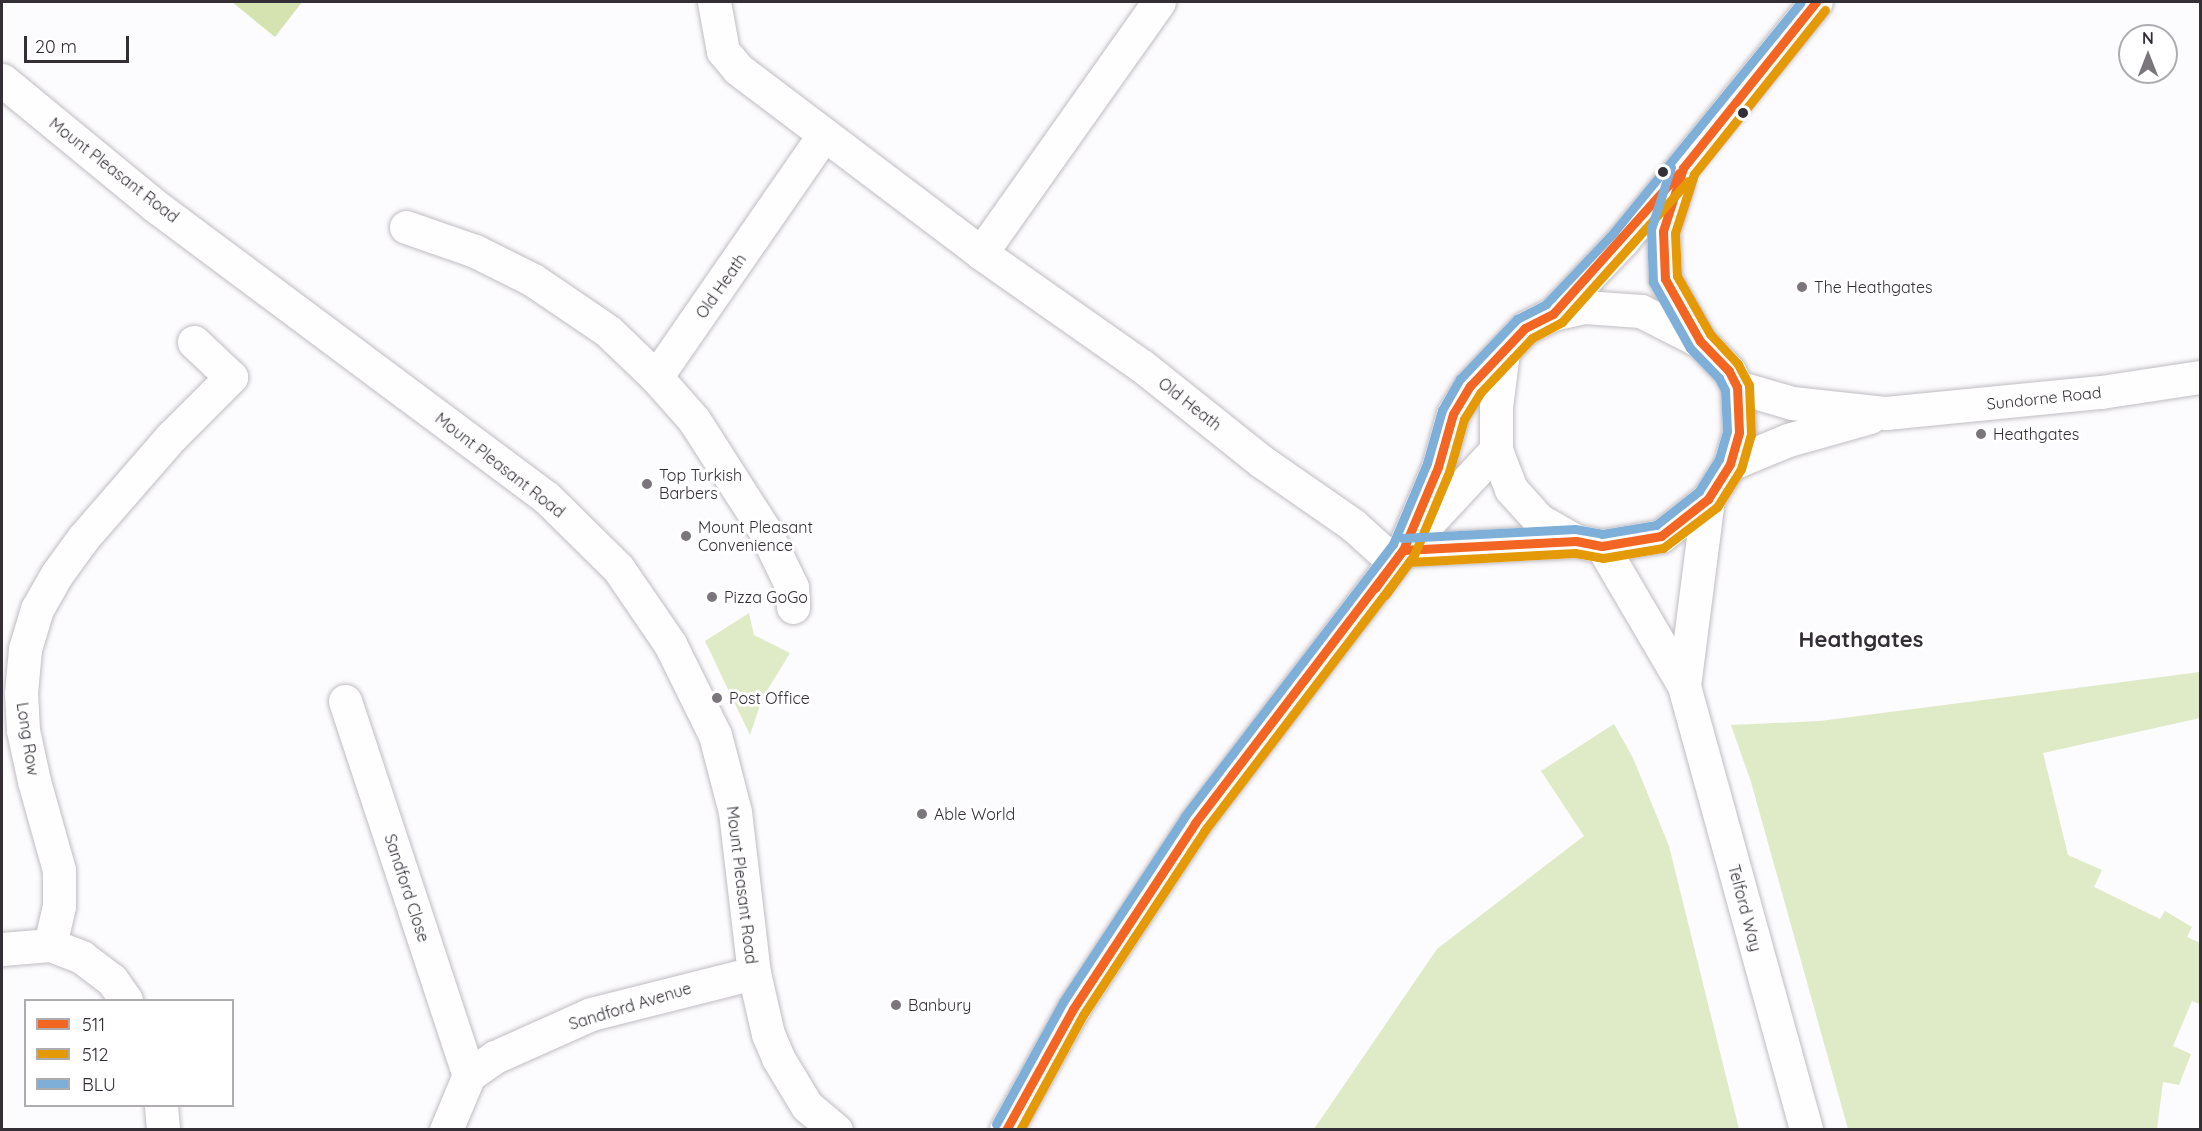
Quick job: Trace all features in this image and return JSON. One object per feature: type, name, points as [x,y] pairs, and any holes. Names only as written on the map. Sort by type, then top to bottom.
[{"type":"street","name":"Old Heath","points":[[714,2],[723,51],[738,69],[981,252],[1142,366],[1261,461],[1399,556]]},
{"type":"street","points":[[981,252],[1159,2]]},
{"type":"street","points":[[1553,314],[1623,240],[1816,2]]},
{"type":"street","name":"Mount Pleasant Road","points":[[2,80],[154,205],[546,497],[618,568],[670,644],[715,735],[735,812],[754,973],[778,1058],[807,1106],[836,1130]]},
{"type":"street","name":"Old Heath","points":[[656,377],[824,134]]},
{"type":"street","points":[[1399,556],[1661,537],[1708,499],[1730,464],[1739,432],[1737,387],[1729,371],[1700,340],[1665,279],[1663,231],[1683,168]]},
{"type":"street","points":[[406,227],[475,251],[533,280],[608,331],[656,377],[694,420],[765,531],[792,587],[793,607]]},
{"type":"street","points":[[1399,556],[1438,467],[1453,414],[1470,386],[1525,328],[1553,314],[1584,307],[1641,311],[1700,340]]},
{"type":"street","name":"Long Row","points":[[50,945],[59,906],[59,870],[23,730],[21,693],[25,649],[37,609],[84,537],[171,437],[231,377],[194,342]]},
{"type":"street","points":[[1503,352],[1496,407],[1496,450],[1511,489],[1539,520],[1589,543]]},
{"type":"street","name":"Sundorne Road","points":[[1730,464],[1788,440],[1886,413],[2101,392],[2200,377]]},
{"type":"street","name":"Sundorne Road","points":[[1737,387],[1792,403],[1886,413]]},
{"type":"street","points":[[1006,1130],[1072,1009],[1195,823],[1399,556],[1496,450]]},
{"type":"street","name":"Telford Way","points":[[1684,686],[1708,499]]},
{"type":"street","name":"Telford Way","points":[[1589,543],[1684,686],[1806,1130]]},
{"type":"street","name":"Sandford Close","points":[[345,701],[469,1075]]},
{"type":"street","points":[[2,949],[50,945],[82,957],[112,980],[125,999]]},
{"type":"street","name":"Sandford Avenue","points":[[469,1075],[495,1057],[591,1014],[754,973]]},
{"type":"street","points":[[446,1130],[469,1075]]},
{"type":"street","points":[[161,1107],[163,1130]]},
{"type":"green space","points":[[232,2],[302,2],[275,37]]},
{"type":"green space","points":[[749,613],[754,635],[790,653],[762,699],[750,735],[705,641]]},
{"type":"green space","points":[[2200,672],[2200,718],[2043,753],[2068,855],[2102,870],[2094,887],[2160,919],[2165,911],[2192,927],[2187,937],[2200,943],[2200,1004],[2192,1001],[2173,1046],[2191,1054],[2179,1085],[2163,1082],[2157,1129],[1848,1129],[1751,782],[1731,725],[1820,721]]},
{"type":"green space","points":[[1614,724],[1633,758],[1669,846],[1739,1129],[1314,1129],[1437,949],[1584,836],[1541,771]]},
{"type":"transit line","name":"BLU","points":[[996,1124],[1063,1002],[1185,816],[1393,544],[1427,463],[1442,410],[1460,379],[1517,319],[1546,304],[1614,232],[1801,2]]},
{"type":"transit line","name":"511","points":[[1006,1130],[1073,1009],[1195,823],[1403,550],[1576,541],[1602,546],[1661,536],[1708,499],[1730,464],[1739,432],[1737,387],[1729,371],[1700,341],[1665,279],[1663,231],[1683,168],[1816,2]]},
{"type":"transit line","name":"512","points":[[1020,1130],[1083,1015],[1205,830],[1409,562],[1575,553],[1603,558],[1663,548],[1717,507],[1741,469],[1751,435],[1749,385],[1738,364],[1710,334],[1677,276],[1675,233],[1694,174],[1825,10]]},
{"type":"transit line","name":"BLU","points":[[1402,538],[1575,529],[1602,534],[1656,525],[1699,491],[1719,459],[1727,431],[1725,390],[1719,378],[1690,348],[1653,282],[1651,229],[1671,167]]},
{"type":"transit line","name":"511","points":[[1375,588],[1403,550],[1438,467],[1453,414],[1470,386],[1525,328],[1553,314],[1679,173]]},
{"type":"transit line","name":"512","points":[[1385,595],[1414,555],[1449,472],[1464,419],[1480,393],[1532,338],[1562,322],[1688,181]]},
{"type":"place","name":"The Heathgates","points":[[1802,287]]},
{"type":"place","name":"Heathgates","points":[[1981,434]]},
{"type":"place","name":"Top Turkish Barbers","points":[[647,484]]},
{"type":"place","name":"Mount Pleasant Convenience","points":[[686,536]]},
{"type":"place","name":"Pizza GoGo","points":[[712,597]]},
{"type":"place","name":"Post Office","points":[[717,698]]},
{"type":"place","name":"Able World","points":[[922,814]]},
{"type":"place","name":"Banbury","points":[[896,1005]]},
{"type":"district","name":"Heathgates","points":[[1861,640]]}]
